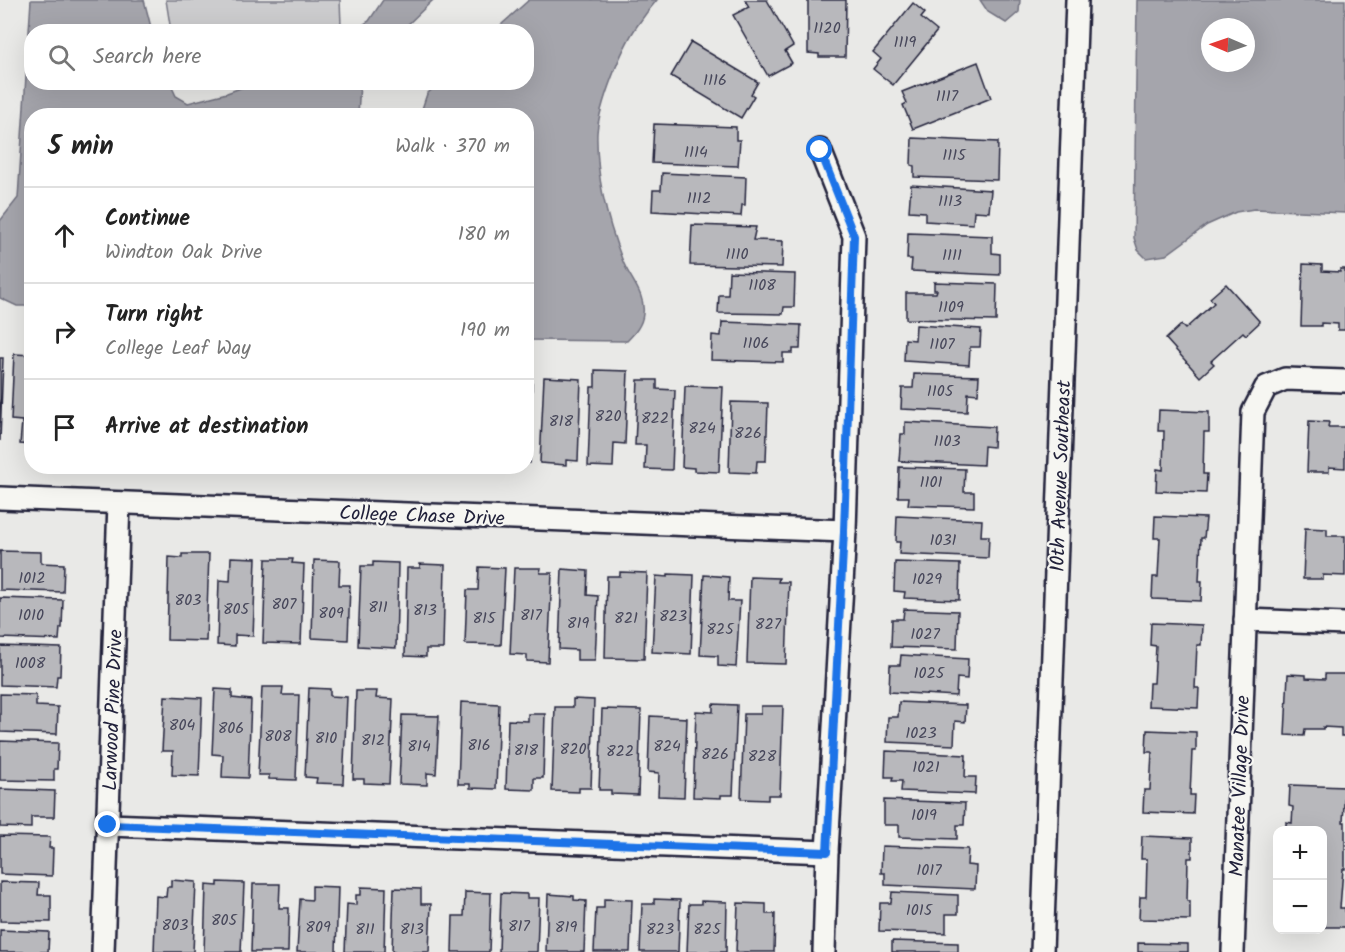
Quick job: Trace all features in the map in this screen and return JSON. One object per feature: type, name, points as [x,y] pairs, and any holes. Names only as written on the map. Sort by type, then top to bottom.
[{"type":"street","name":"10th Avenue Southeast","points":[[1042,952],[1077,0]]},
{"type":"street","points":[[820,150],[854,236],[844,531],[824,952]]},
{"type":"street","name":"Manatee Village Drive","points":[[1233,952],[1252,412],[1266,387],[1285,379],[1345,381]]},
{"type":"street","name":"College Chase Drive","points":[[0,498],[844,531]]},
{"type":"street","name":"Larwood Pine Drive","points":[[103,952],[119,503]]},
{"type":"street","points":[[1245,620],[1345,624]]},
{"type":"street","points":[[108,825],[827,852]]},
{"type":"shaded area","points":[[31,0],[144,0],[150,24],[29,24]]},
{"type":"shaded area","points":[[166,0],[340,0],[341,24],[170,24]]},
{"type":"shaded area","points":[[383,0],[433,0],[408,24],[364,24],[369,21]]},
{"type":"shaded area","points":[[529,0],[657,0],[637,26],[618,63],[606,93],[597,133],[598,165],[607,213],[622,259],[642,299],[640,325],[627,341],[534,340],[534,108],[422,108],[427,94],[431,90],[534,90],[534,24],[502,24]]},
{"type":"shaded area","points":[[980,0],[1020,0],[1019,12],[1006,23],[988,12]]},
{"type":"shaded area","points":[[1137,0],[1345,0],[1345,213],[1254,209],[1236,212],[1207,225],[1166,255],[1146,258],[1138,250],[1134,238]]},
{"type":"shaded area","points":[[25,90],[173,90],[176,96],[188,103],[235,90],[360,90],[358,108],[24,108],[24,306],[17,306],[0,298],[0,221],[18,198]]},
{"type":"building","points":[[745,0],[767,0],[793,46],[785,51],[792,63],[768,76],[733,15],[749,7]]},
{"type":"building","points":[[808,0],[846,0],[845,57],[819,57],[819,54],[808,53]]},
{"type":"building","points":[[913,3],[925,13],[921,18],[937,31],[893,85],[873,69],[881,59],[873,52]]},
{"type":"building","points":[[691,42],[758,82],[751,94],[754,96],[741,118],[671,76]]},
{"type":"building","points":[[978,62],[991,98],[913,129],[903,105],[907,103],[902,92]]},
{"type":"building","points":[[654,124],[736,127],[736,140],[740,140],[738,166],[652,163]]},
{"type":"building","points":[[912,138],[998,142],[997,180],[914,177],[914,166],[911,165]]},
{"type":"building","points":[[662,173],[746,177],[745,205],[742,205],[741,216],[652,211],[653,190],[661,190]]},
{"type":"building","points":[[911,185],[991,190],[989,212],[974,211],[973,224],[925,221],[925,212],[909,211]]},
{"type":"building","points":[[692,225],[756,227],[753,240],[783,241],[782,267],[690,265]]},
{"type":"building","points":[[908,233],[992,236],[992,253],[1000,254],[1000,275],[911,271],[912,259],[907,259]]},
{"type":"building","points":[[1303,264],[1322,265],[1322,271],[1340,272],[1340,269],[1345,269],[1345,330],[1338,330],[1338,324],[1321,323],[1321,326],[1301,326]]},
{"type":"building","points":[[729,272],[795,274],[794,307],[784,307],[783,314],[718,313],[719,295],[728,295]]},
{"type":"building","points":[[934,282],[997,284],[996,321],[906,319],[906,293],[936,293]]},
{"type":"building","points":[[1226,284],[1260,322],[1246,335],[1243,332],[1211,361],[1214,364],[1200,377],[1166,339],[1181,325],[1185,329],[1214,303],[1210,298]]},
{"type":"building","points":[[722,322],[801,325],[800,349],[793,349],[793,353],[783,353],[783,362],[711,360],[712,335],[721,336]]},
{"type":"building","points":[[916,325],[981,329],[980,347],[970,347],[969,365],[904,361],[905,339],[915,340]]},
{"type":"building","points":[[14,354],[24,355],[24,444],[20,444],[22,421],[11,420]]},
{"type":"building","points":[[0,358],[3,358],[0,441]]},
{"type":"building","points":[[595,370],[628,371],[625,444],[614,443],[613,467],[588,466],[591,387],[595,387]]},
{"type":"building","points":[[914,374],[979,376],[978,394],[968,393],[967,412],[901,409],[902,388],[913,388]]},
{"type":"building","points":[[544,377],[581,379],[578,461],[566,460],[566,465],[540,463]]},
{"type":"building","points":[[638,380],[657,380],[657,389],[675,390],[672,470],[645,469],[646,445],[635,445]]},
{"type":"building","points":[[685,386],[723,387],[719,472],[694,471],[694,468],[682,467]]},
{"type":"building","points":[[731,402],[768,403],[766,461],[757,461],[756,473],[729,472]]},
{"type":"building","points":[[1159,410],[1209,412],[1209,432],[1204,432],[1203,474],[1207,474],[1206,493],[1156,491],[1157,469],[1163,470],[1164,431],[1158,431]]},
{"type":"building","points":[[1309,421],[1329,422],[1328,427],[1345,427],[1345,468],[1329,467],[1329,472],[1307,472]]},
{"type":"building","points":[[905,422],[994,427],[993,447],[984,446],[983,465],[899,461],[901,434],[905,434]]},
{"type":"building","points":[[899,467],[965,469],[964,492],[974,492],[974,507],[908,505],[909,497],[898,497]]},
{"type":"building","points":[[897,516],[982,520],[981,536],[989,536],[988,558],[899,554],[900,542],[896,542]]},
{"type":"building","points":[[1155,516],[1206,518],[1204,538],[1201,538],[1199,581],[1202,581],[1201,601],[1152,599],[1153,577],[1158,577],[1160,538],[1154,538]]},
{"type":"building","points":[[1305,528],[1327,529],[1327,536],[1345,536],[1345,576],[1323,575],[1323,579],[1303,579]]},
{"type":"building","points":[[0,551],[41,552],[41,563],[64,564],[63,592],[0,590]]},
{"type":"building","points":[[182,554],[209,554],[206,641],[167,640],[169,557],[182,558]]},
{"type":"building","points":[[231,557],[256,558],[253,636],[235,635],[235,646],[217,645],[219,580],[230,581]]},
{"type":"building","points":[[266,559],[293,559],[292,563],[304,564],[301,644],[263,643]]},
{"type":"building","points":[[314,560],[340,561],[339,585],[350,585],[348,640],[312,638]]},
{"type":"building","points":[[373,562],[398,563],[396,648],[358,646],[361,566],[373,566]]},
{"type":"building","points":[[895,562],[960,564],[959,600],[904,598],[905,592],[894,591]]},
{"type":"building","points":[[420,564],[445,565],[443,649],[426,649],[426,657],[405,656],[407,568],[420,568]]},
{"type":"building","points":[[479,567],[505,568],[501,645],[465,644],[467,590],[478,590]]},
{"type":"building","points":[[514,568],[541,568],[540,573],[552,573],[548,662],[527,661],[527,655],[510,654]]},
{"type":"building","points":[[562,569],[588,571],[587,595],[598,596],[595,660],[577,660],[577,650],[559,649]]},
{"type":"building","points":[[620,572],[647,573],[644,659],[605,658],[607,576],[620,576]]},
{"type":"building","points":[[668,574],[694,575],[691,654],[652,652],[656,576],[668,577]]},
{"type":"building","points":[[704,575],[729,577],[728,601],[740,601],[736,667],[718,666],[718,656],[700,655]]},
{"type":"building","points":[[750,577],[779,578],[778,582],[789,582],[786,664],[747,663]]},
{"type":"building","points":[[0,598],[63,600],[59,640],[0,638]]},
{"type":"building","points":[[904,609],[958,611],[957,649],[891,647],[892,619],[903,619]]},
{"type":"building","points":[[1151,623],[1202,625],[1201,645],[1197,645],[1195,688],[1199,688],[1198,708],[1148,706],[1149,683],[1154,683],[1156,646],[1150,645]]},
{"type":"building","points":[[0,646],[61,648],[60,676],[57,676],[56,687],[0,685]]},
{"type":"building","points":[[901,655],[968,659],[967,679],[957,678],[956,696],[889,692],[890,665],[900,665]]},
{"type":"building","points":[[1288,674],[1325,679],[1325,674],[1345,674],[1345,736],[1341,736],[1341,728],[1323,727],[1323,729],[1305,729],[1304,736],[1285,735]]},
{"type":"building","points":[[262,687],[283,687],[282,695],[299,695],[296,780],[269,779],[269,775],[258,775]]},
{"type":"building","points":[[309,688],[330,689],[330,696],[347,697],[343,784],[316,783],[317,778],[305,777]]},
{"type":"building","points":[[215,689],[232,690],[232,698],[251,700],[248,778],[222,777],[223,755],[212,754]]},
{"type":"building","points":[[356,691],[377,691],[376,698],[393,699],[389,784],[364,783],[364,779],[353,779]]},
{"type":"building","points":[[0,694],[36,695],[36,706],[58,707],[57,734],[0,732]]},
{"type":"building","points":[[165,696],[202,698],[199,776],[172,775],[173,751],[162,751]]},
{"type":"building","points":[[573,699],[594,700],[591,788],[579,788],[579,792],[552,791],[555,707],[573,707]]},
{"type":"building","points":[[461,702],[499,704],[496,789],[470,788],[470,784],[458,784]]},
{"type":"building","points":[[899,702],[966,705],[965,722],[955,721],[954,745],[887,742],[888,717],[898,717]]},
{"type":"building","points":[[713,704],[737,705],[733,795],[721,795],[721,798],[693,797],[696,711],[713,712]]},
{"type":"building","points":[[761,706],[783,706],[780,795],[768,795],[768,800],[741,799],[744,714],[761,714]]},
{"type":"building","points":[[602,709],[641,710],[638,795],[611,794],[611,790],[599,790]]},
{"type":"building","points":[[528,714],[545,714],[543,778],[534,778],[534,790],[506,789],[508,720],[528,721]]},
{"type":"building","points":[[402,715],[439,716],[436,774],[427,773],[427,785],[399,784]]},
{"type":"building","points":[[650,716],[687,718],[684,797],[658,796],[659,773],[648,772]]},
{"type":"building","points":[[1147,730],[1196,732],[1196,751],[1192,751],[1190,795],[1194,795],[1193,814],[1143,812],[1144,790],[1150,790],[1152,752],[1146,752]]},
{"type":"building","points":[[0,741],[58,743],[54,781],[0,780]]},
{"type":"building","points":[[886,751],[966,755],[965,777],[976,777],[975,794],[901,791],[902,781],[892,781],[893,777],[885,777]]},
{"type":"building","points":[[1290,785],[1345,787],[1343,822],[1345,822],[1345,869],[1343,869],[1340,908],[1345,908],[1345,927],[1327,927],[1327,826],[1286,826],[1286,822],[1292,823],[1293,807],[1289,806]]},
{"type":"building","points":[[0,789],[55,791],[54,817],[31,817],[31,828],[0,827]]},
{"type":"building","points":[[884,800],[965,803],[964,825],[957,825],[957,839],[899,837],[899,825],[884,825]]},
{"type":"building","points":[[0,836],[50,837],[49,848],[53,848],[52,876],[0,874]]},
{"type":"building","points":[[1142,836],[1192,838],[1192,858],[1188,858],[1187,901],[1190,901],[1190,920],[1139,919],[1140,897],[1146,897],[1147,859],[1141,859]]},
{"type":"building","points":[[882,846],[968,849],[967,865],[976,866],[975,889],[885,885],[885,873],[881,873]]},
{"type":"building","points":[[171,880],[196,882],[193,952],[154,952],[156,896],[166,897],[167,887],[171,887]]},
{"type":"building","points":[[0,882],[39,883],[38,895],[51,895],[51,922],[0,921]]},
{"type":"building","points":[[218,882],[244,883],[241,952],[204,952],[206,885],[218,886]]},
{"type":"building","points":[[253,884],[280,884],[279,908],[289,908],[288,952],[251,952]]},
{"type":"building","points":[[312,886],[338,887],[336,952],[297,952],[300,899],[312,900]]},
{"type":"building","points":[[361,887],[386,888],[384,952],[345,952],[347,904],[356,905],[356,895],[361,895]]},
{"type":"building","points":[[394,888],[421,889],[421,904],[431,904],[429,952],[392,952]]},
{"type":"building","points":[[465,892],[491,893],[489,952],[452,952],[453,916],[464,916]]},
{"type":"building","points":[[892,892],[958,895],[958,914],[946,914],[946,933],[879,931],[880,903],[891,903]]},
{"type":"building","points":[[501,893],[527,894],[527,898],[539,898],[537,952],[499,952]]},
{"type":"building","points":[[548,894],[574,896],[574,900],[586,901],[584,952],[546,952]]},
{"type":"building","points":[[604,899],[632,900],[630,952],[594,952],[596,908],[604,908]]},
{"type":"building","points":[[654,899],[680,900],[678,952],[640,952],[642,904],[654,904]]},
{"type":"building","points":[[701,901],[727,902],[726,952],[687,952],[689,904],[701,904]]},
{"type":"building","points":[[738,903],[766,904],[766,914],[775,914],[774,952],[736,952]]},
{"type":"building","points":[[0,930],[49,932],[48,952],[0,952]]},
{"type":"building","points":[[892,941],[958,943],[958,952],[892,952]]},
{"type":"building","points":[[1138,943],[1188,944],[1188,952],[1138,952]]},
{"type":"route","points":[[108,825],[827,852],[844,531],[854,236],[820,150]]}]
